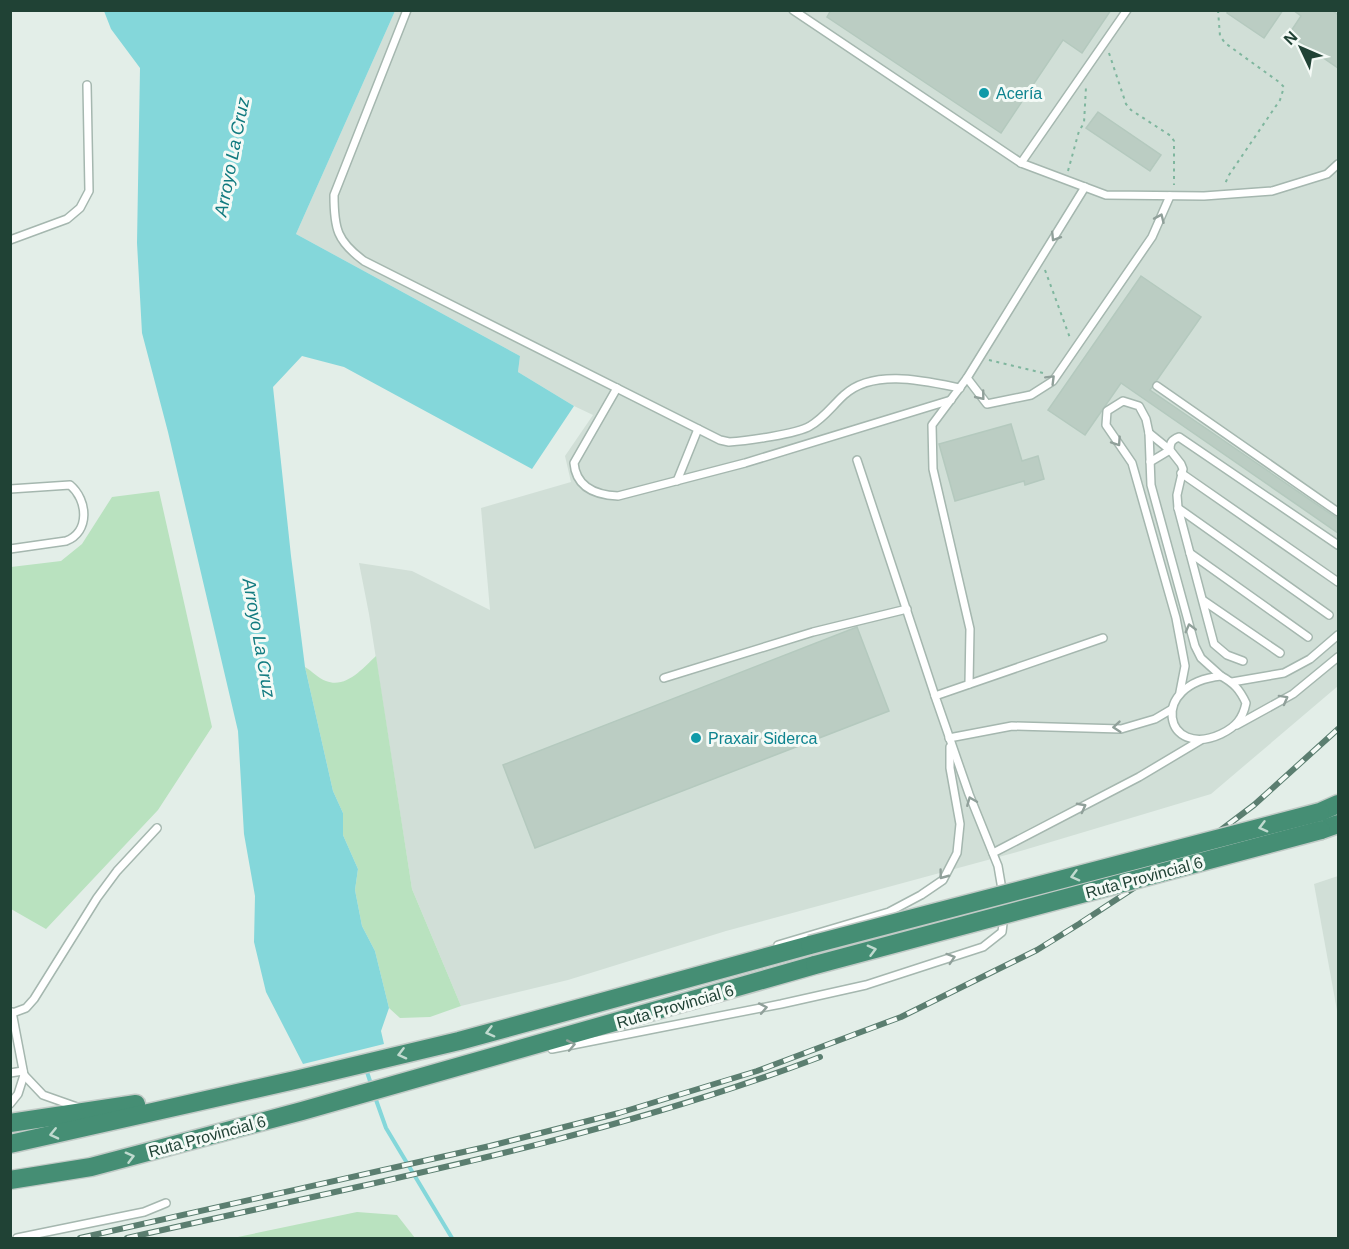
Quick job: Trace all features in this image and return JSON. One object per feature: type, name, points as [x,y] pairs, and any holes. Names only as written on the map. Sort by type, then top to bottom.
[{"type":"highway","name":"Ruta Provincial 6","points":[[10,1144],[459,1041],[810,945],[1320,812],[1338,805]]},
{"type":"highway","name":"Ruta Provincial 6","points":[[10,1180],[91,1167],[302,1111],[815,965],[1332,827]]},
{"type":"highway","points":[[10,1123],[295,1080]]},
{"type":"highway","points":[[10,1193],[91,1167]]},
{"type":"lane","points":[[407,10],[334,195],[334,218],[339,234],[347,248],[364,261],[698,429],[729,442],[807,428],[820,420],[845,394],[865,383],[913,378],[960,388]]},
{"type":"lane","points":[[793,10],[1021,163],[1106,195],[1221,195],[1272,190],[1327,174],[1338,164]]},
{"type":"lane","points":[[1021,163],[1127,10]]},
{"type":"lane","points":[[10,240],[67,219],[80,208],[89,191],[87,85]]},
{"type":"lane","points":[[969,684],[970,629],[933,469],[932,425],[967,378],[1085,187]]},
{"type":"lane","points":[[967,378],[987,404],[1031,395],[1056,377],[1152,237],[1170,196]]},
{"type":"lane","points":[[1157,386],[1338,512]]},
{"type":"lane","points":[[617,388],[574,463],[575,475],[582,484],[605,495],[618,496],[745,463],[951,400]]},
{"type":"lane","points":[[1233,728],[1240,720],[1246,703],[1232,682],[1221,676],[1201,658],[1195,646],[1151,485],[1149,433],[1146,420],[1139,405],[1123,401],[1107,411],[1106,425],[1132,463],[1176,618],[1185,666],[1180,692],[1172,709],[1173,721],[1178,732],[1188,739],[1201,740],[1233,728],[1293,694],[1338,657]]},
{"type":"lane","points":[[676,481],[698,429]]},
{"type":"lane","points":[[1149,433],[1170,450],[1183,469],[1177,495],[1178,508],[1214,644],[1227,655],[1243,661]]},
{"type":"lane","points":[[1170,450],[1170,443],[1179,437],[1338,545]]},
{"type":"lane","points":[[1150,462],[1170,450]]},
{"type":"lane","points":[[466,1066],[792,1002],[866,985],[983,948],[1002,932],[1005,908],[998,866],[969,794],[857,460]]},
{"type":"lane","points":[[1181,473],[1338,582]]},
{"type":"lane","points":[[10,489],[69,485],[76,490],[85,515],[81,528],[74,538],[10,549]]},
{"type":"lane","points":[[1178,508],[1329,615]]},
{"type":"lane","points":[[1189,552],[1308,637]]},
{"type":"lane","points":[[1204,601],[1280,653]]},
{"type":"lane","points":[[664,678],[813,632],[907,609]]},
{"type":"lane","points":[[1232,682],[1284,673],[1310,659],[1338,635]]},
{"type":"lane","points":[[935,696],[1103,638]]},
{"type":"lane","points":[[1180,692],[1189,684],[1221,676]]},
{"type":"lane","points":[[950,738],[1012,726],[1121,729],[1155,719],[1172,709]]},
{"type":"lane","points":[[620,997],[734,958],[889,912],[942,880],[957,853],[960,824],[950,768],[950,738]]},
{"type":"lane","points":[[993,854],[1139,777],[1201,740]]},
{"type":"lane","points":[[10,1104],[18,1094],[24,1073],[11,1013],[26,1008],[34,999],[110,880],[157,828]]},
{"type":"lane","points":[[10,1073],[24,1073],[44,1095],[93,1111]]},
{"type":"lane","points":[[17,1239],[144,1212],[166,1203]]},
{"type":"path","points":[[1218,10],[1220,36],[1225,43],[1284,87],[1280,100],[1229,175],[1221,195]]},
{"type":"path","points":[[1105,42],[1126,104],[1131,110],[1171,136],[1174,141],[1173,182],[1179,196]]},
{"type":"path","points":[[1065,180],[1074,156],[1079,131],[1084,123],[1086,86],[1083,74]]},
{"type":"path","points":[[1041,259],[1074,349]]},
{"type":"path","points":[[980,357],[1056,377]]},
{"type":"shaded area","points":[[395,11],[1338,11],[1338,686],[1211,794],[1024,850],[726,931],[568,980],[461,1006],[412,889],[359,563],[412,571],[490,610],[481,508],[571,482],[565,456],[593,415],[518,372],[520,356],[296,234]]},
{"type":"shaded area","points":[[1338,876],[1338,1016],[1314,884]]},
{"type":"green space","points":[[159,491],[212,727],[158,810],[46,929],[11,909],[11,567],[61,561],[82,544],[112,497]]},
{"type":"green space","points":[[376,656],[412,889],[461,1006],[430,1017],[400,1018],[389,1008],[375,951],[362,926],[355,890],[358,869],[343,835],[343,813],[333,791],[305,667],[323,680],[333,683],[340,682],[354,676]]},
{"type":"green space","points":[[357,1212],[397,1215],[415,1238],[233,1238]]},
{"type":"water","points":[[104,11],[395,11],[296,234],[520,356],[518,372],[574,406],[532,469],[344,367],[302,356],[273,387],[305,667],[333,791],[343,813],[343,835],[358,869],[355,890],[362,926],[375,951],[389,1008],[381,1031],[384,1044],[303,1064],[266,992],[254,942],[255,896],[244,834],[238,731],[168,432],[142,333],[137,243],[140,68],[111,29]]},
{"type":"building","name":"Acería","points":[[831,10],[1111,10],[1082,53],[1063,40],[1001,133],[827,17]]},
{"type":"building","points":[[1228,10],[1283,10],[1264,38],[1227,13]]},
{"type":"building","points":[[1293,10],[1332,10],[1338,15],[1338,68],[1289,34],[1301,16]]},
{"type":"building","points":[[1098,112],[1161,155],[1150,171],[1086,128]]},
{"type":"building","points":[[1141,276],[1201,317],[1150,390],[1338,519],[1338,533],[1121,383],[1085,435],[1048,410]]},
{"type":"building","points":[[1011,424],[1022,461],[1038,456],[1044,479],[1025,485],[1024,481],[955,501],[939,444]]},
{"type":"building","name":"Praxair Siderca","points":[[857,627],[889,711],[535,848],[503,765]]},
{"type":"waterway","name":"Arroyo La Cruz","points":[[366,1069],[371,1084]]},
{"type":"waterway","name":"Arroyo La Cruz","points":[[375,1097],[386,1128],[452,1238]]},
{"type":"railway","points":[[80,1238],[490,1146],[619,1113],[757,1071],[901,1017],[1037,950],[1213,836],[1254,805],[1338,729]]},
{"type":"railway","points":[[127,1238],[390,1180],[564,1138],[650,1114],[820,1057]]},
{"type":"place","name":"Acería","points":[[984,93]]},
{"type":"place","name":"Praxair Siderca","points":[[696,738]]}]
